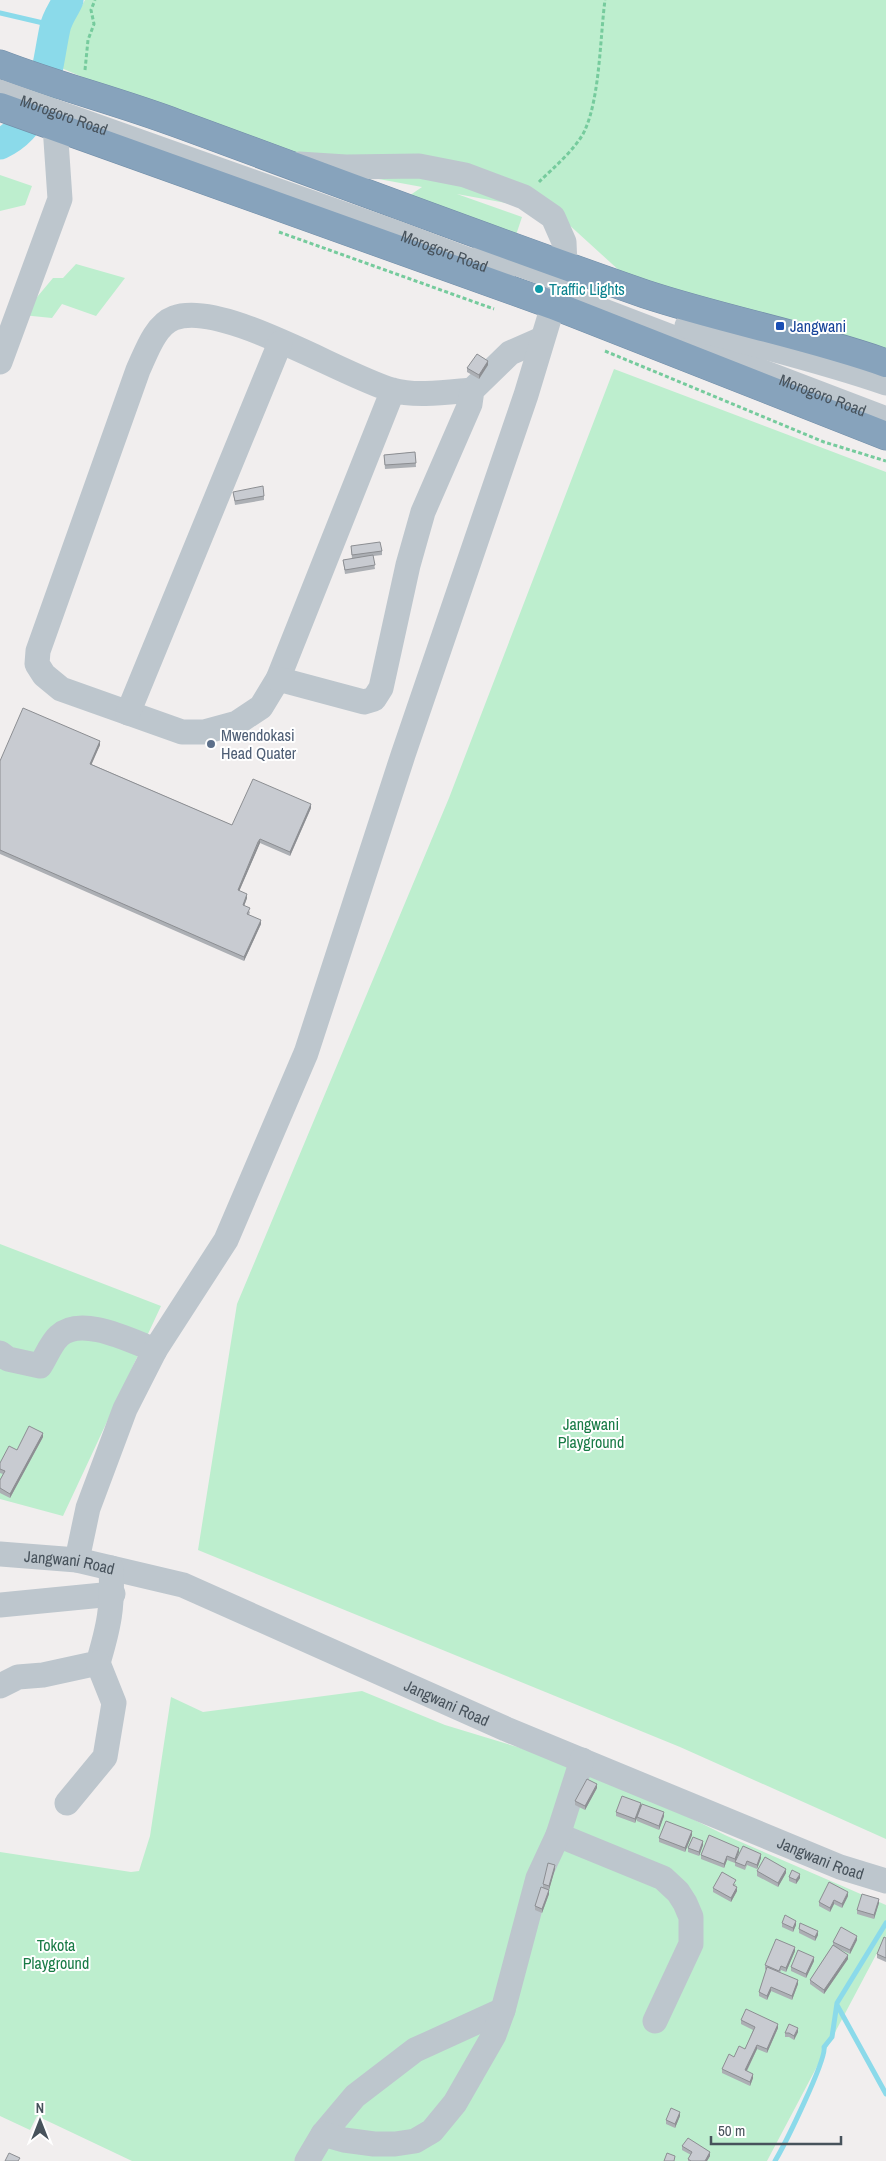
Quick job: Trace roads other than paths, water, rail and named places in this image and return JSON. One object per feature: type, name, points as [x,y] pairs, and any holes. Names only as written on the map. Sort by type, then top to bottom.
[{"type":"highway","points":[[0,64],[46,82],[65,103]]},
{"type":"highway","points":[[0,107],[65,103]]},
{"type":"highway","name":"Morogoro Road","points":[[65,103],[174,122],[284,164],[558,286],[886,436]]},
{"type":"highway","name":"Morogoro Road","points":[[65,103],[558,286],[673,303],[841,347],[886,364]]},
{"type":"street","name":"Morogoro Road","points":[[0,77],[65,103]]},
{"type":"street","name":"Morogoro Road","points":[[0,92],[65,103]]},
{"type":"street","points":[[0,362],[60,199],[65,103]]},
{"type":"street","points":[[77,1560],[88,1508],[125,1409],[155,1350],[226,1240],[306,1053],[403,755],[526,395],[558,286],[564,242],[553,217],[524,197],[466,176],[419,166],[346,167],[284,164]]},
{"type":"street","name":"Morogoro Road","points":[[558,286],[686,326],[769,349],[807,357],[886,383]]},
{"type":"street","name":"Morogoro Road","points":[[558,286],[886,419]]},
{"type":"street","points":[[393,390],[278,680],[261,707],[237,723],[224,728],[204,732],[182,732],[61,689],[44,675],[37,664],[38,651],[138,370],[157,331],[174,318],[200,314],[242,326],[393,390],[439,393],[472,390]]},
{"type":"street","points":[[278,680],[364,702],[374,699],[381,688],[408,565],[423,512],[470,404],[472,390],[510,353],[542,339]]},
{"type":"street","points":[[128,713],[280,343]]},
{"type":"street","points":[[0,1354],[8,1359],[40,1366],[59,1335],[73,1330],[97,1328],[155,1350]]},
{"type":"street","name":"Jangwani Road","points":[[0,1554],[77,1560],[183,1585],[506,1729],[840,1867],[886,1881]]},
{"type":"street","points":[[67,1803],[105,1757],[114,1704],[98,1663],[110,1625],[113,1594],[111,1568]]},
{"type":"street","points":[[0,1605],[113,1594]]},
{"type":"street","points":[[0,1686],[18,1676],[43,1675],[98,1663]]},
{"type":"street","points":[[323,2134],[344,2140],[374,2144],[395,2144],[414,2151],[455,2103],[494,2035],[503,2010],[538,1878],[558,1835],[582,1760]]},
{"type":"street","points":[[558,1835],[663,1878],[674,1888],[685,1903],[691,1917],[691,1944],[655,2021]]},
{"type":"street","points":[[307,2161],[323,2134],[355,2096],[415,2050],[503,2010]]},
{"type":"waterway","points":[[0,144],[15,135],[35,109],[46,78],[56,24],[68,0]]},
{"type":"waterway","points":[[0,13],[56,26]]},
{"type":"waterway","points":[[775,2161],[819,2068],[824,2047],[832,2037],[837,2003],[886,1923]]},
{"type":"waterway","points":[[837,2005],[886,2094]]},
{"type":"place","name":"Traffic Lights","points":[[539,289]]},
{"type":"place","name":"Jangwani","points":[[780,326]]},
{"type":"place","name":"Mwendokasi Head Quater","points":[[211,744]]},
{"type":"park label","name":"Jangwani Playground","points":[[591,1433]]},
{"type":"park label","name":"Tokota Playground","points":[[56,1954]]}]
